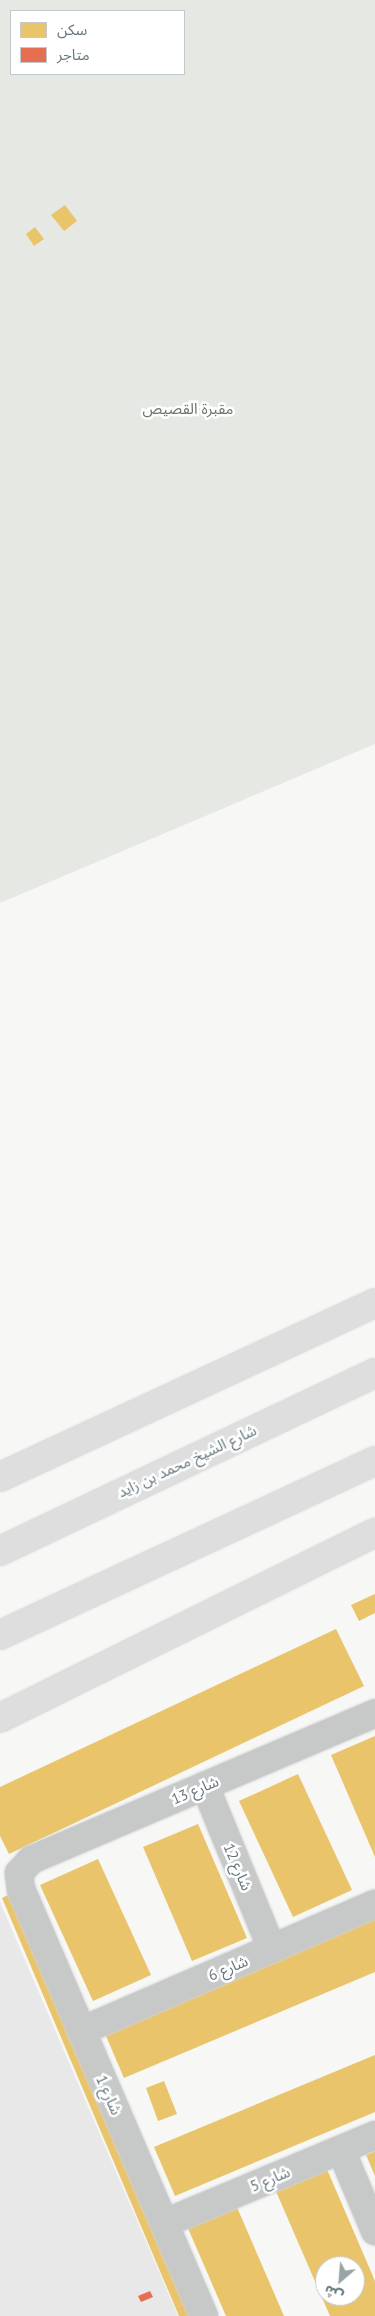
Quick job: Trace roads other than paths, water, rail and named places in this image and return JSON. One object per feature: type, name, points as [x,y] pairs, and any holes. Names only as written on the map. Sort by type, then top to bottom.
[{"type":"highway","points":[[1,1477],[375,1303]]},
{"type":"highway","name":"شارع الشيخ محمد بن زايد","points":[[0,1551],[375,1373]]},
{"type":"highway","points":[[0,1635],[375,1461]]},
{"type":"highway","points":[[0,1718],[375,1533]]},
{"type":"street","name":"شارع 13","points":[[19,1873],[30,1860],[375,1713]]},
{"type":"street","name":"شارع 12","points":[[205,1786],[272,1949]]},
{"type":"street","name":"شارع 1","points":[[19,1873],[21,1890],[204,2316]]},
{"type":"street","name":"شارع 6","points":[[81,2031],[375,1904]]},
{"type":"street","name":"شارع 5","points":[[165,2222],[375,2136]]},
{"type":"street","points":[[340,2150],[375,2232]]},
{"type":"park label","name":"مقبرة القصيص","points":[[188,409]]}]
